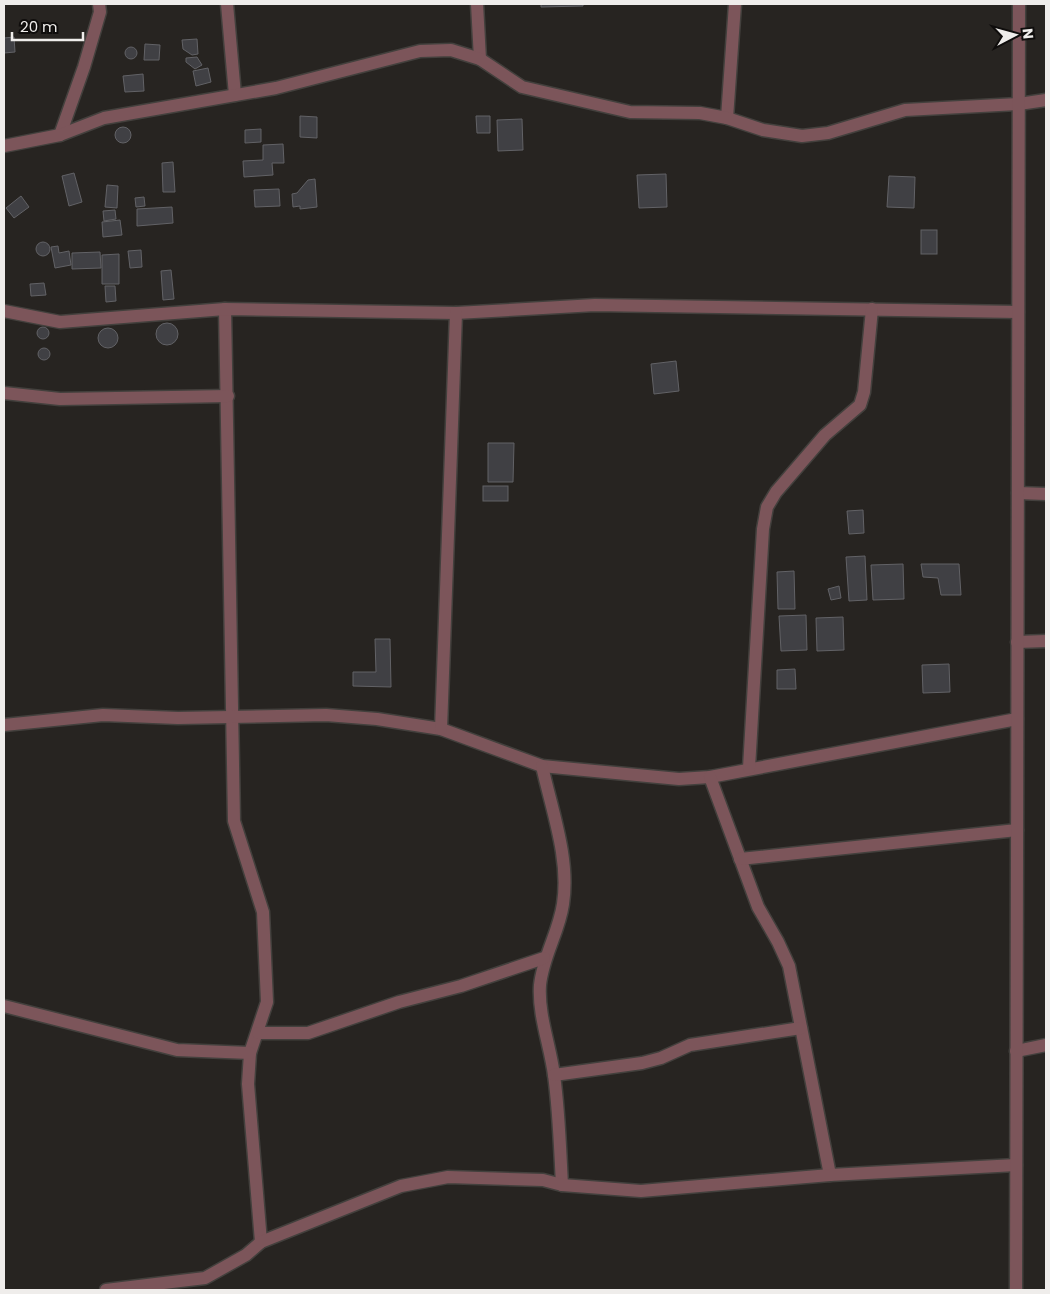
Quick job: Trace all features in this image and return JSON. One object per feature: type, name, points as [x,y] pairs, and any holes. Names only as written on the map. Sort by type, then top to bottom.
[{"type":"street","points":[[60,135],[84,67],[100,12],[99,4]]},
{"type":"street","points":[[227,4],[235,95]]},
{"type":"street","points":[[478,4],[480,59]]},
{"type":"street","points":[[727,118],[735,4]]},
{"type":"street","points":[[1016,1290],[1019,4]]},
{"type":"street","points":[[4,146],[60,135],[104,118],[276,88],[420,51],[451,50],[480,59],[522,87],[630,112],[700,113],[727,118],[763,130],[802,136],[828,133],[905,110],[1019,104],[1046,100]]},
{"type":"street","points":[[4,311],[60,322],[225,309],[456,313],[595,305],[1018,312]]},
{"type":"street","points":[[225,309],[234,820],[263,912],[267,1002],[250,1053],[248,1084],[260,1242]]},
{"type":"street","points":[[749,768],[763,529],[767,507],[776,492],[826,434],[860,405],[864,392],[872,309]]},
{"type":"street","points":[[442,729],[456,313]]},
{"type":"street","points":[[4,393],[60,399],[228,396]]},
{"type":"street","points":[[1018,492],[1046,494]]},
{"type":"street","points":[[1017,642],[1046,641]]},
{"type":"street","points":[[4,725],[103,715],[178,718],[326,715],[377,719],[442,729],[542,766],[679,779],[710,777],[749,768],[1017,719]]},
{"type":"street","points":[[542,766],[563,855],[566,880],[563,906],[544,958],[540,986],[543,1019],[554,1075],[562,1184]]},
{"type":"street","points":[[710,777],[758,907],[789,966],[830,1175]]},
{"type":"street","points":[[740,859],[1017,830]]},
{"type":"street","points":[[258,1033],[308,1034],[398,1002],[461,986],[544,958]]},
{"type":"street","points":[[4,1006],[177,1050],[250,1053]]},
{"type":"street","points":[[554,1075],[642,1063],[661,1058],[690,1045],[801,1028]]},
{"type":"street","points":[[1016,1051],[1046,1045]]},
{"type":"street","points":[[106,1290],[205,1278],[246,1254],[260,1242],[401,1186],[448,1177],[524,1179],[640,1191],[830,1175],[1016,1165]]},
{"type":"building","points":[[541,4],[583,4],[583,6],[541,7]]},
{"type":"building","points":[[14,37],[15,52],[4,53],[4,38]]},
{"type":"building","points":[[197,39],[198,54],[192,55],[183,49],[182,40]]},
{"type":"building","points":[[145,44],[160,45],[159,60],[144,60]]},
{"type":"building","points":[[131,47],[137,53],[131,59],[125,53]]},
{"type":"building","points":[[197,57],[202,65],[195,69],[186,62],[186,58]]},
{"type":"building","points":[[208,68],[211,82],[196,86],[193,71]]},
{"type":"building","points":[[143,74],[144,91],[125,92],[123,76]]},
{"type":"building","points":[[300,116],[317,117],[317,138],[300,137]]},
{"type":"building","points":[[476,116],[490,116],[490,133],[477,133]]},
{"type":"building","points":[[522,119],[523,150],[498,151],[497,120]]},
{"type":"building","points":[[123,127],[129,129],[131,135],[129,141],[123,143],[117,141],[115,135],[117,129]]},
{"type":"building","points":[[261,129],[261,142],[245,143],[245,130]]},
{"type":"building","points":[[283,144],[284,163],[272,163],[273,175],[244,177],[243,161],[263,160],[263,145]]},
{"type":"building","points":[[173,162],[175,192],[163,192],[162,163]]},
{"type":"building","points":[[74,173],[82,202],[69,206],[62,176]]},
{"type":"building","points":[[666,174],[667,207],[639,208],[637,175]]},
{"type":"building","points":[[889,176],[915,177],[914,208],[887,207]]},
{"type":"building","points":[[315,179],[317,207],[300,209],[300,206],[293,207],[292,194],[297,193],[308,180]]},
{"type":"building","points":[[107,185],[118,186],[117,208],[105,207]]},
{"type":"building","points":[[279,189],[280,206],[255,207],[254,190]]},
{"type":"building","points":[[21,196],[29,207],[14,218],[6,208]]},
{"type":"building","points":[[144,197],[145,206],[136,207],[135,198]]},
{"type":"building","points":[[172,207],[173,223],[137,226],[137,209]]},
{"type":"building","points":[[115,210],[116,219],[104,221],[103,211]]},
{"type":"building","points":[[120,220],[122,235],[103,237],[102,222]]},
{"type":"building","points":[[921,230],[937,230],[937,254],[921,254]]},
{"type":"building","points":[[43,242],[48,244],[50,249],[48,254],[43,256],[38,254],[36,249],[38,244]]},
{"type":"building","points":[[58,246],[59,253],[69,251],[71,265],[55,268],[51,247]]},
{"type":"building","points":[[141,250],[142,267],[130,268],[128,251]]},
{"type":"building","points":[[100,252],[101,268],[72,269],[72,253]]},
{"type":"building","points":[[119,254],[119,284],[102,284],[102,255]]},
{"type":"building","points":[[171,270],[174,299],[163,300],[161,271]]},
{"type":"building","points":[[44,283],[46,295],[31,296],[30,284]]},
{"type":"building","points":[[105,286],[115,286],[116,301],[106,302]]},
{"type":"building","points":[[167,323],[175,326],[178,334],[175,342],[167,345],[159,342],[156,334],[159,326]]},
{"type":"building","points":[[43,327],[49,333],[43,339],[37,333]]},
{"type":"building","points":[[108,328],[115,331],[118,338],[115,345],[108,348],[101,345],[98,338],[101,331]]},
{"type":"building","points":[[42,348],[46,348],[50,354],[46,360],[42,360],[38,356],[38,352]]},
{"type":"building","points":[[676,361],[679,391],[654,394],[651,364]]},
{"type":"building","points":[[488,443],[514,443],[513,482],[488,482]]},
{"type":"building","points":[[483,486],[508,486],[508,501],[483,501]]},
{"type":"building","points":[[863,510],[864,533],[849,534],[847,511]]},
{"type":"building","points":[[865,556],[867,600],[849,601],[846,557]]},
{"type":"building","points":[[903,564],[904,599],[873,600],[871,565]]},
{"type":"building","points":[[921,564],[959,564],[961,595],[941,595],[938,578],[923,577]]},
{"type":"building","points":[[794,571],[795,609],[778,609],[777,572]]},
{"type":"building","points":[[839,586],[841,598],[831,600],[828,589]]},
{"type":"building","points":[[806,615],[807,650],[781,651],[779,616]]},
{"type":"building","points":[[843,617],[844,650],[817,651],[816,618]]},
{"type":"building","points":[[375,639],[390,639],[391,687],[353,686],[353,672],[376,672]]},
{"type":"building","points":[[949,664],[950,692],[923,693],[922,665]]},
{"type":"building","points":[[795,669],[796,689],[777,689],[777,670]]}]
